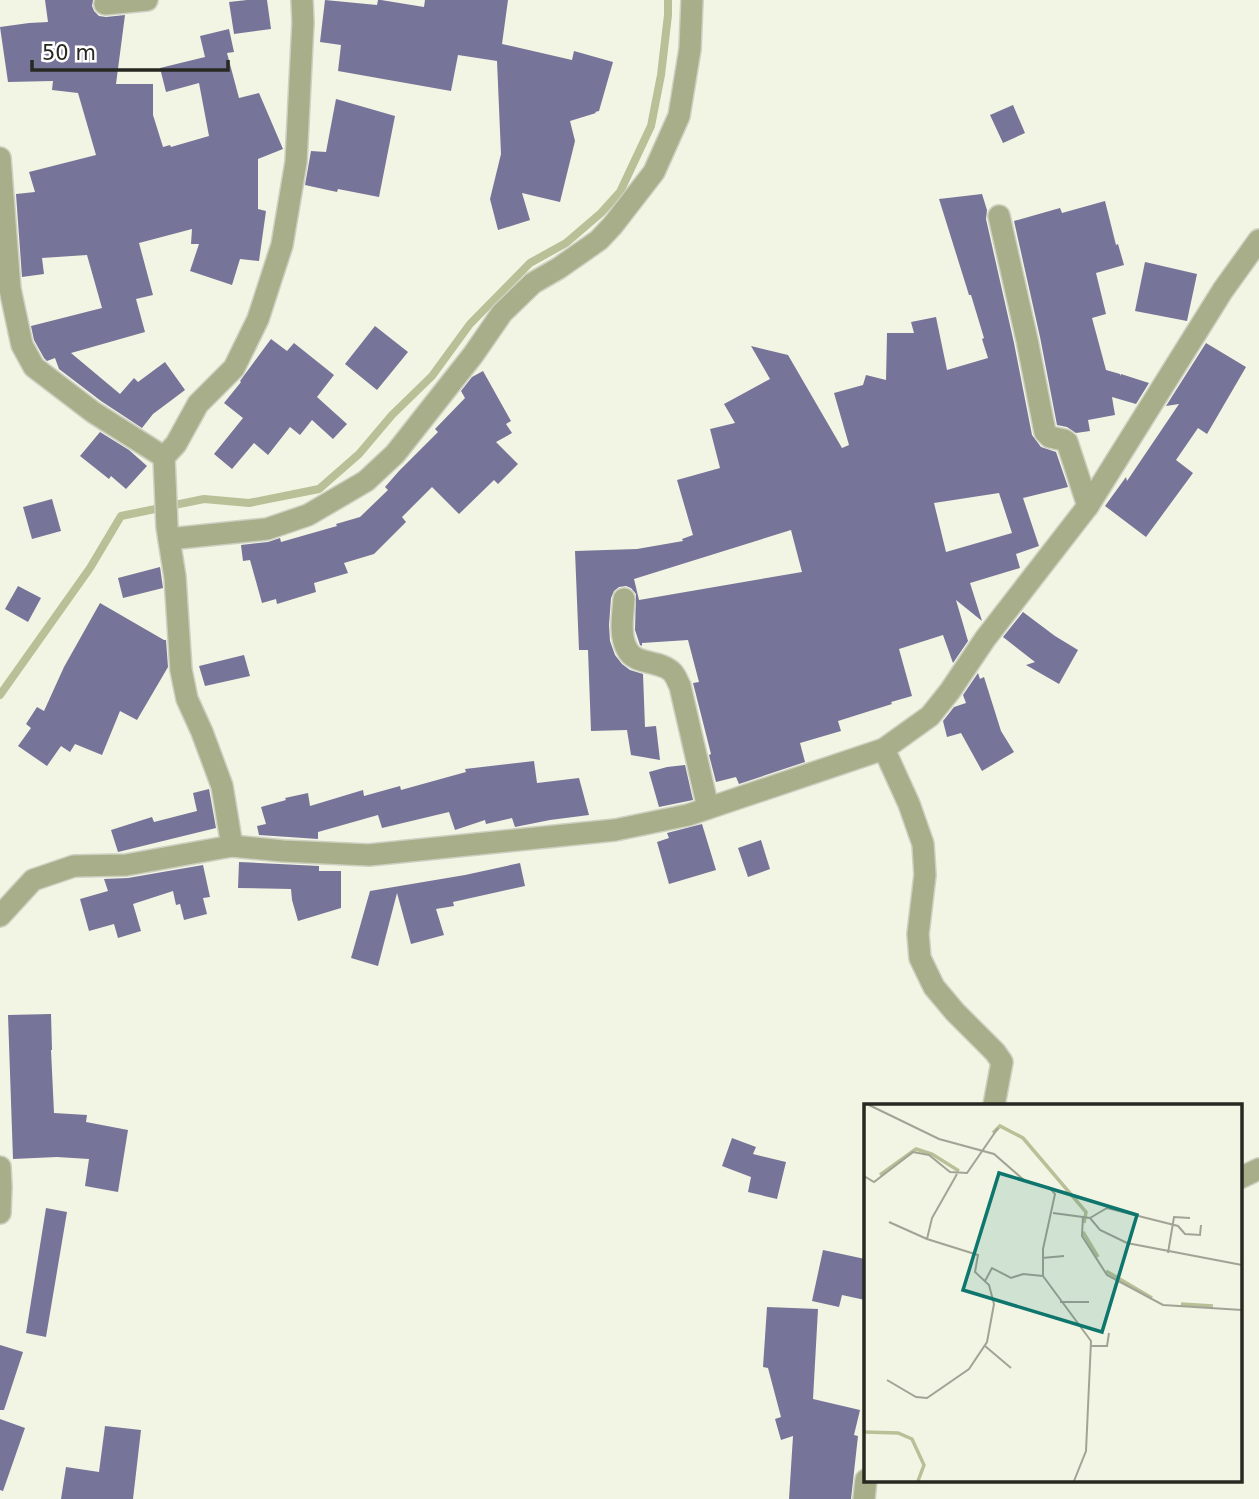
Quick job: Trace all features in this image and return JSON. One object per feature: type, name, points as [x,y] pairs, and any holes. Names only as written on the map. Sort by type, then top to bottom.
[{"type":"street","points":[[105,4],[147,0]]},
{"type":"street","points":[[232,846],[222,786],[187,699],[181,670],[178,611],[168,533],[165,464],[198,404],[234,368],[258,319],[282,244],[296,162],[302,0]]},
{"type":"street","points":[[168,533],[268,529],[299,519],[366,481],[395,454],[502,313],[533,283],[599,240],[654,172],[679,116],[690,49],[692,0]]},
{"type":"street","points":[[0,158],[10,289],[22,345],[34,367],[165,464]]},
{"type":"street","points":[[999,216],[1045,432],[1049,437],[1067,442],[1088,506]]},
{"type":"street","points":[[0,916],[33,880],[74,866],[126,865],[232,846],[369,855],[615,830],[688,815],[884,749],[930,716],[985,639],[1088,506],[1223,290],[1259,240]]},
{"type":"street","points":[[624,598],[623,634],[627,652],[636,659],[666,667],[674,673],[680,686],[708,808]]},
{"type":"street","points":[[884,749],[909,804],[923,844],[925,875],[919,923],[920,958],[934,987],[1002,1062],[994,1104]]},
{"type":"street","points":[[1242,1177],[1259,1169]]},
{"type":"street","points":[[0,1180],[0,1213]]},
{"type":"building","points":[[45,0],[93,0],[92,6],[99,16],[125,15],[116,84],[153,84],[153,115],[163,147],[209,136],[199,83],[166,92],[160,68],[205,57],[200,36],[229,29],[234,52],[227,53],[239,98],[259,93],[283,149],[258,159],[258,209],[266,211],[259,261],[240,259],[232,285],[190,271],[199,244],[191,244],[192,229],[139,243],[153,295],[136,299],[145,332],[71,353],[120,394],[134,378],[138,382],[165,362],[185,390],[153,414],[142,428],[59,369],[55,358],[47,361],[34,340],[31,326],[102,308],[87,255],[42,258],[44,274],[22,277],[16,194],[35,192],[29,172],[96,155],[78,93],[52,90],[53,81],[8,82],[0,27],[48,22]]},
{"type":"building","points":[[267,0],[271,29],[234,34],[229,2]]},
{"type":"building","points":[[325,0],[377,5],[378,0],[381,0],[424,7],[425,0],[508,0],[502,44],[572,60],[574,51],[613,62],[599,111],[570,121],[575,141],[560,202],[522,193],[530,220],[498,230],[490,199],[501,154],[497,61],[458,55],[451,91],[338,71],[341,45],[320,42]]},
{"type":"building","points":[[336,99],[395,116],[379,197],[305,185],[311,151],[326,152]]},
{"type":"building","points":[[1013,105],[1025,133],[1003,143],[990,115]]},
{"type":"building","points":[[982,194],[1032,435],[1041,447],[1056,452],[1068,487],[1023,498],[1039,546],[1016,554],[1020,568],[970,583],[982,621],[956,600],[968,641],[953,663],[943,635],[899,649],[912,696],[838,721],[841,731],[800,743],[805,762],[739,784],[736,777],[716,782],[693,683],[699,682],[688,640],[640,645],[635,630],[636,594],[631,588],[619,587],[611,598],[610,641],[622,664],[643,674],[645,727],[656,726],[660,760],[631,755],[627,730],[591,731],[588,650],[579,650],[575,551],[637,549],[683,541],[682,539],[693,535],[677,480],[720,468],[710,429],[735,423],[724,404],[770,379],[751,346],[788,355],[842,448],[849,445],[834,393],[863,385],[866,375],[886,380],[887,333],[914,333],[911,322],[936,317],[947,370],[988,358],[971,295],[939,199]],"holes":[[[999,493],[1012,533],[946,552],[934,503]],[[791,530],[802,572],[639,600],[634,579]]]},
{"type":"building","points":[[1105,201],[1124,265],[1096,273],[1106,314],[1092,318],[1106,370],[1149,383],[1136,404],[1112,397],[1115,415],[1088,420],[1090,431],[1076,433],[1057,425],[1014,221],[1060,208],[1062,213]]},
{"type":"building","points":[[1145,262],[1197,274],[1187,321],[1135,311]]},
{"type":"building","points":[[375,326],[408,352],[377,390],[345,364]]},
{"type":"building","points":[[271,339],[287,351],[294,343],[334,375],[317,397],[347,424],[333,439],[312,420],[300,435],[290,427],[268,455],[254,443],[232,469],[214,454],[243,418],[224,403]]},
{"type":"building","points":[[1206,343],[1246,367],[1207,434],[1198,428],[1176,460],[1193,473],[1146,537],[1105,506],[1126,477],[1127,481],[1179,404],[1166,406]]},
{"type":"building","points":[[483,371],[511,421],[506,424],[512,433],[496,442],[518,464],[498,484],[494,480],[459,514],[432,487],[402,517],[406,522],[374,554],[344,563],[348,573],[314,583],[316,592],[277,604],[276,599],[262,603],[250,560],[243,561],[241,545],[280,538],[281,542],[360,517],[388,490],[385,487],[438,432],[435,429],[465,398],[461,391],[472,377]]},
{"type":"building","points":[[100,432],[129,450],[147,466],[126,489],[80,456]]},
{"type":"building","points":[[52,499],[61,531],[32,539],[23,507]]},
{"type":"building","points":[[160,567],[163,588],[123,598],[118,578]]},
{"type":"building","points":[[18,586],[41,598],[28,622],[5,609]]},
{"type":"building","points":[[100,603],[166,640],[168,667],[137,720],[120,711],[102,755],[75,744],[70,752],[61,746],[47,766],[18,746],[31,728],[26,724],[37,707],[44,711],[64,667]]},
{"type":"building","points":[[1023,612],[1078,650],[1059,684],[1026,665],[1035,662],[1003,637]]},
{"type":"building","points":[[244,655],[250,676],[205,686],[199,666]]},
{"type":"building","points":[[978,673],[980,679],[984,677],[1001,731],[1014,752],[982,771],[961,733],[947,737],[943,721],[954,707],[966,703],[963,695]]},
{"type":"building","points":[[534,761],[537,783],[579,778],[589,815],[515,827],[512,818],[486,824],[485,820],[455,830],[449,812],[382,828],[378,815],[318,832],[318,839],[259,835],[257,826],[266,824],[261,807],[286,800],[285,798],[308,793],[310,806],[363,790],[364,796],[400,786],[401,790],[466,772],[465,769]]},
{"type":"building","points":[[685,765],[693,800],[659,807],[649,772]]},
{"type":"building","points":[[209,789],[216,828],[118,852],[111,830],[152,817],[154,822],[197,811],[193,793]]},
{"type":"building","points":[[702,824],[716,870],[669,884],[657,842],[669,838],[667,833]]},
{"type":"building","points":[[761,840],[770,869],[748,877],[738,848]]},
{"type":"building","points":[[239,862],[319,866],[319,871],[341,871],[341,908],[298,921],[291,889],[238,888]]},
{"type":"building","points":[[520,863],[525,886],[453,902],[454,906],[436,909],[444,935],[411,944],[397,893],[378,966],[351,958],[370,891]]},
{"type":"building","points":[[203,865],[210,897],[203,898],[207,914],[184,920],[180,904],[176,905],[173,891],[133,904],[141,931],[118,938],[114,924],[89,931],[80,899],[108,891],[104,879],[128,878]]},
{"type":"building","points":[[51,1014],[54,1113],[87,1115],[86,1122],[128,1130],[118,1192],[85,1186],[89,1159],[13,1159],[8,1015]]},
{"type":"building","points":[[732,1138],[756,1147],[753,1154],[786,1162],[777,1199],[748,1192],[751,1177],[722,1166]]},
{"type":"building","points":[[46,1208],[67,1212],[46,1337],[26,1333]]},
{"type":"building","points":[[823,1250],[864,1259],[864,1300],[842,1295],[839,1307],[812,1301]]},
{"type":"building","points":[[767,1307],[818,1309],[813,1399],[860,1410],[854,1435],[858,1436],[851,1499],[789,1499],[793,1436],[781,1440],[775,1419],[781,1417],[768,1368],[763,1367]]},
{"type":"building","points":[[0,1345],[23,1352],[4,1410],[0,1410]]},
{"type":"building","points":[[0,1419],[25,1428],[3,1491],[0,1490]]},
{"type":"building","points":[[105,1426],[141,1430],[133,1499],[61,1499],[66,1467],[99,1472]]},
{"type":"waterway","points":[[0,695],[90,568],[121,516],[204,499],[249,503],[319,489],[359,454],[392,415],[432,376],[470,324],[530,263],[566,243],[601,213],[620,192],[651,126],[661,75],[668,0]]}]
